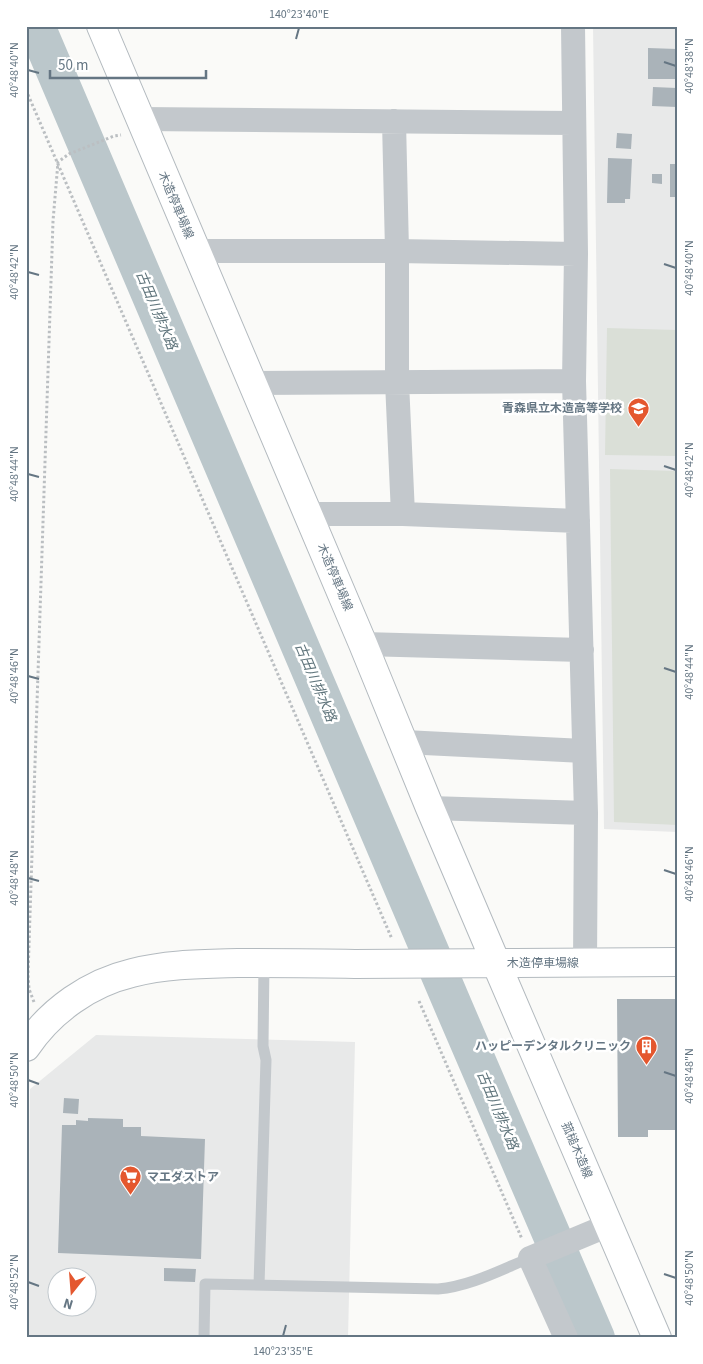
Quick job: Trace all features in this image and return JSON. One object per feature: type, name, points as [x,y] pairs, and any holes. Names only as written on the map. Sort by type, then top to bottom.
[{"type":"main road","name":"木造停車場線","points":[[101,26],[364,644],[430,808],[496,963],[677,962]]},
{"type":"main road","points":[[26,1047],[46,1021],[59,1009],[80,995],[105,982],[132,973],[164,967],[201,964],[264,963],[496,963]]},
{"type":"main road","name":"菰槌木造線","points":[[496,963],[656,1338]]},
{"type":"street","points":[[573,26],[576,254],[574,382],[586,813],[585,962]]},
{"type":"street","points":[[141,119],[574,123]]},
{"type":"street","points":[[394,121],[398,382],[404,514]]},
{"type":"street","points":[[196,251],[397,251],[576,254]]},
{"type":"street","points":[[253,383],[574,382]]},
{"type":"street","points":[[308,514],[404,514],[578,521]]},
{"type":"street","points":[[364,644],[582,650]]},
{"type":"street","points":[[404,742],[584,751]]},
{"type":"street","points":[[430,808],[586,813]]},
{"type":"street","points":[[566,1338],[535,1256],[609,1225]]},
{"type":"lane","points":[[259,1285],[266,1060],[262,1046],[264,963]]},
{"type":"lane","points":[[204,1338],[206,1284],[419,1289],[455,1287],[470,1283],[535,1256]]},
{"type":"path","points":[[26,90],[392,939]]},
{"type":"path","points":[[46,1021],[32,998],[28,975],[53,221],[58,162],[69,154],[114,136]]},
{"type":"path","points":[[419,1002],[535,1256]]},
{"type":"shaded area","name":"青森県立木造高等学校","points":[[593,26],[677,26],[677,832],[604,829]]},
{"type":"shaded area","points":[[607,328],[677,330],[677,456],[605,455]]},
{"type":"shaded area","points":[[610,469],[677,471],[677,825],[614,822]]},
{"type":"shaded area","points":[[96,1035],[355,1042],[348,1338],[28,1338],[30,1089]]},
{"type":"building","points":[[648,48],[677,49],[677,79],[648,79]]},
{"type":"building","points":[[653,87],[677,88],[677,107],[652,106]]},
{"type":"building","points":[[617,133],[632,134],[631,149],[616,148]]},
{"type":"building","points":[[608,158],[632,159],[630,199],[625,199],[625,203],[607,203]]},
{"type":"building","points":[[670,164],[677,164],[677,197],[670,197]]},
{"type":"building","points":[[652,174],[662,174],[662,184],[652,183]]},
{"type":"building","name":"ハッピーデンタルクリニック","points":[[617,999],[677,999],[677,1130],[648,1130],[648,1137],[618,1137]]},
{"type":"building","points":[[64,1098],[79,1099],[78,1114],[63,1113]]},
{"type":"building","name":"マエダストア","points":[[88,1118],[123,1119],[123,1127],[141,1127],[141,1136],[205,1139],[201,1259],[58,1253],[62,1125],[76,1125],[76,1120],[88,1121]]},
{"type":"building","points":[[164,1268],[196,1269],[195,1282],[164,1281]]},
{"type":"waterway","name":"古田川排水路","points":[[36,26],[596,1338]]},
{"type":"place","name":"青森県立木造高等学校","points":[[638,427]]},
{"type":"place","name":"ハッピーデンタルクリニック","points":[[647,1065]]},
{"type":"place","name":"マエダストア","points":[[131,1196]]}]
